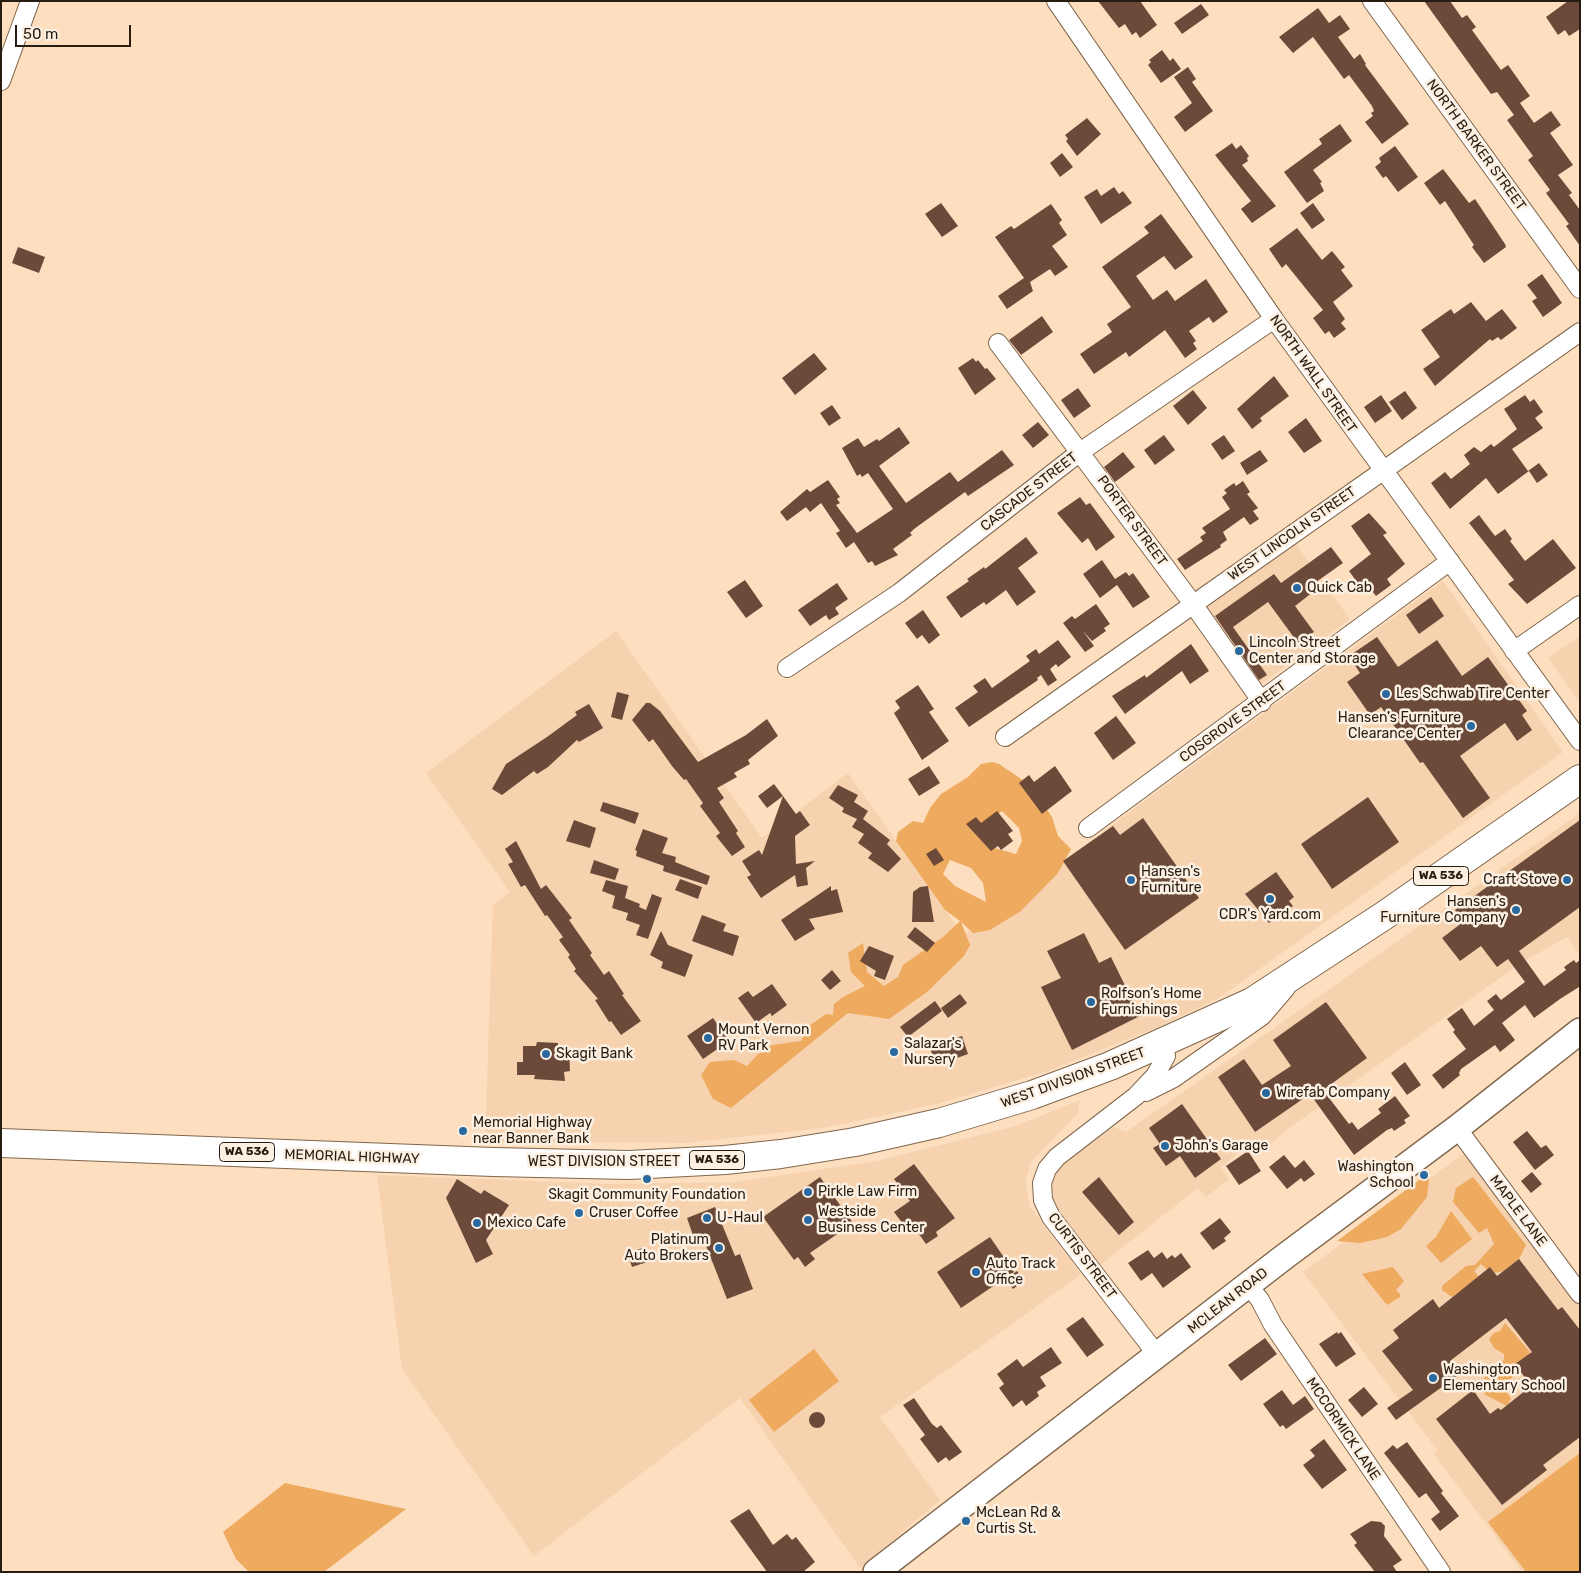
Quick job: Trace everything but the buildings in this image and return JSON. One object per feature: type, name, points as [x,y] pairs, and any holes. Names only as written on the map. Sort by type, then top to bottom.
[{"type":"main road","name":"WEST DIVISION STREET","points":[[493,1162],[629,1165],[725,1160],[781,1154],[855,1142],[939,1123],[1032,1096],[1163,1044],[1252,1002],[1301,972],[1580,779]]},
{"type":"main road","name":"MEMORIAL HIGHWAY","points":[[1,1143],[493,1162]]},
{"type":"street","points":[[1,81],[30,1]]},
{"type":"street","name":"NORTH WALL STREET","points":[[1056,1],[1274,318],[1382,470],[1580,741]]},
{"type":"street","name":"NORTH BARKER STREET","points":[[1372,1],[1580,290]]},
{"type":"street","name":"CASCADE STREET","points":[[787,668],[899,593],[1080,452],[1274,318]]},
{"type":"street","name":"WEST LINCOLN STREET","points":[[1004,737],[1580,332]]},
{"type":"street","name":"PORTER STREET","points":[[998,343],[1193,604],[1262,702]]},
{"type":"street","name":"COSGROVE STREET","points":[[1088,828],[1262,702],[1450,561]]},
{"type":"street","points":[[1514,652],[1580,604]]},
{"type":"street","name":"CURTIS STREET","points":[[1136,1096],[1174,1078],[1262,1016],[1301,972]]},
{"type":"street","name":"MCLEAN ROAD","points":[[876,1572],[1248,1285],[1457,1128],[1580,1031]]},
{"type":"street","name":"CURTIS STREET","points":[[1158,1356],[1051,1217],[1043,1200],[1042,1183],[1047,1169],[1057,1157],[1136,1096],[1155,1076],[1166,1056],[1163,1044]]},
{"type":"street","name":"MAPLE LANE","points":[[1457,1128],[1580,1294]]},
{"type":"street","name":"MCCORMICK LANE","points":[[1248,1285],[1260,1300],[1273,1326],[1441,1572]]},
{"type":"shaded area","points":[[1292,539],[1350,619],[1257,687],[1199,608]]},
{"type":"shaded area","points":[[1443,581],[1563,752],[1219,998],[1156,1028],[1048,1071],[937,1104],[823,1128],[685,1143],[485,1141],[493,905],[510,892],[426,773],[616,631],[762,838],[848,773],[963,935]]},
{"type":"shaded area","points":[[1580,636],[1580,703],[1548,658]]},
{"type":"shaded area","points":[[992,762],[999,764],[1030,785],[1052,817],[1058,836],[1071,849],[1058,873],[1021,911],[990,930],[973,933],[961,922],[970,945],[964,956],[927,992],[889,1019],[848,1013],[731,1108],[713,1099],[701,1075],[710,1062],[734,1060],[747,1066],[757,1055],[772,1045],[801,1041],[809,1026],[826,1014],[833,1015],[834,1004],[843,997],[865,986],[851,972],[848,953],[863,943],[867,972],[884,986],[898,977],[903,965],[943,937],[960,921],[945,910],[896,841],[898,832],[913,821],[923,823],[930,808],[941,794],[968,777],[981,764]],"holes":[[[1002,811],[1019,828],[1022,841],[1016,854],[987,846],[979,829]],[[950,860],[971,868],[983,883],[986,902],[955,886],[943,874]]]},
{"type":"shaded area","points":[[1580,813],[1580,955],[1567,937],[1521,963],[1285,1131],[1257,1157],[1248,1146],[1221,1167],[1229,1179],[1206,1197],[1198,1188],[1099,1266],[1055,1206],[1050,1182],[1065,1161],[1114,1127],[1126,1132]]},
{"type":"shaded area","points":[[1080,1100],[1078,1113],[1031,1162],[1026,1180],[1030,1207],[1081,1274],[880,1417],[940,1500],[860,1568],[740,1398],[534,1556],[402,1369],[377,1175],[614,1184],[735,1182],[877,1161],[1016,1126]]},
{"type":"shaded area","name":"Washington Elementary School","points":[[1474,1146],[1580,1283],[1580,1572],[1522,1572],[1434,1454],[1438,1451],[1303,1272]]},
{"type":"shaded area","points":[[1430,1172],[1427,1197],[1401,1229],[1387,1237],[1360,1243],[1337,1241]]},
{"type":"shaded area","points":[[1473,1177],[1526,1245],[1519,1259],[1503,1271],[1495,1273],[1491,1268],[1488,1270],[1481,1264],[1474,1271],[1479,1277],[1452,1297],[1442,1290],[1442,1286],[1466,1266],[1475,1265],[1494,1244],[1487,1228],[1479,1233],[1453,1202],[1456,1188]]},
{"type":"shaded area","points":[[1451,1211],[1472,1239],[1441,1263],[1426,1246],[1436,1237]]},
{"type":"shaded area","points":[[1393,1267],[1404,1281],[1396,1290],[1400,1297],[1387,1305],[1362,1274]]},
{"type":"shaded area","points":[[1505,1323],[1530,1352],[1517,1373],[1502,1387],[1511,1398],[1507,1406],[1484,1394],[1483,1381],[1487,1374],[1486,1367],[1497,1368],[1504,1359],[1504,1354],[1494,1348],[1489,1339],[1494,1333],[1500,1331]]},
{"type":"shaded area","points":[[814,1349],[839,1381],[774,1432],[749,1400]]},
{"type":"shaded area","points":[[1580,1453],[1580,1572],[1526,1572],[1488,1522]]},
{"type":"shaded area","points":[[285,1483],[406,1509],[324,1572],[249,1572],[236,1559],[223,1532]]},
{"type":"place","name":"Quick Cab","points":[[1297,588]]},
{"type":"place","name":"Lincoln Street Center and Storage","points":[[1239,651]]},
{"type":"place","name":"Les Schwab Tire Center","points":[[1386,694]]},
{"type":"place","name":"Hansen's Furniture Clearance Center","points":[[1471,726]]},
{"type":"place","name":"Hansen's Furniture","points":[[1131,880]]},
{"type":"place","name":"Craft Stove","points":[[1567,880]]},
{"type":"place","name":"CDR's Yard.com","points":[[1270,899]]},
{"type":"place","name":"Hansen's Furniture Company","points":[[1516,910]]},
{"type":"place","name":"Rolfson’s Home Furnishings","points":[[1091,1002]]},
{"type":"place","name":"Mount Vernon RV Park","points":[[708,1038]]},
{"type":"place","name":"Salazar's Nursery","points":[[894,1052]]},
{"type":"place","name":"Skagit Bank","points":[[546,1054]]},
{"type":"place","name":"Wirefab Company","points":[[1266,1093]]},
{"type":"place","name":"Memorial Highway near Banner Bank","points":[[463,1131]]},
{"type":"place","name":"John's Garage","points":[[1165,1146]]},
{"type":"place","name":"Washington School","points":[[1424,1175]]},
{"type":"place","name":"Skagit Community Foundation","points":[[647,1179]]},
{"type":"place","name":"Pirkle Law Firm","points":[[808,1192]]},
{"type":"place","name":"Cruser Coffee","points":[[579,1213]]},
{"type":"place","name":"U-Haul","points":[[707,1218]]},
{"type":"place","name":"Westside Business Center","points":[[808,1220]]},
{"type":"place","name":"Mexico Cafe","points":[[477,1223]]},
{"type":"place","name":"Platinum Auto Brokers","points":[[719,1248]]},
{"type":"place","name":"Auto Track Office","points":[[976,1272]]},
{"type":"place","name":"Washington Elementary School","points":[[1433,1378]]},
{"type":"place","name":"McLean Rd & Curtis St.","points":[[966,1521]]}]
